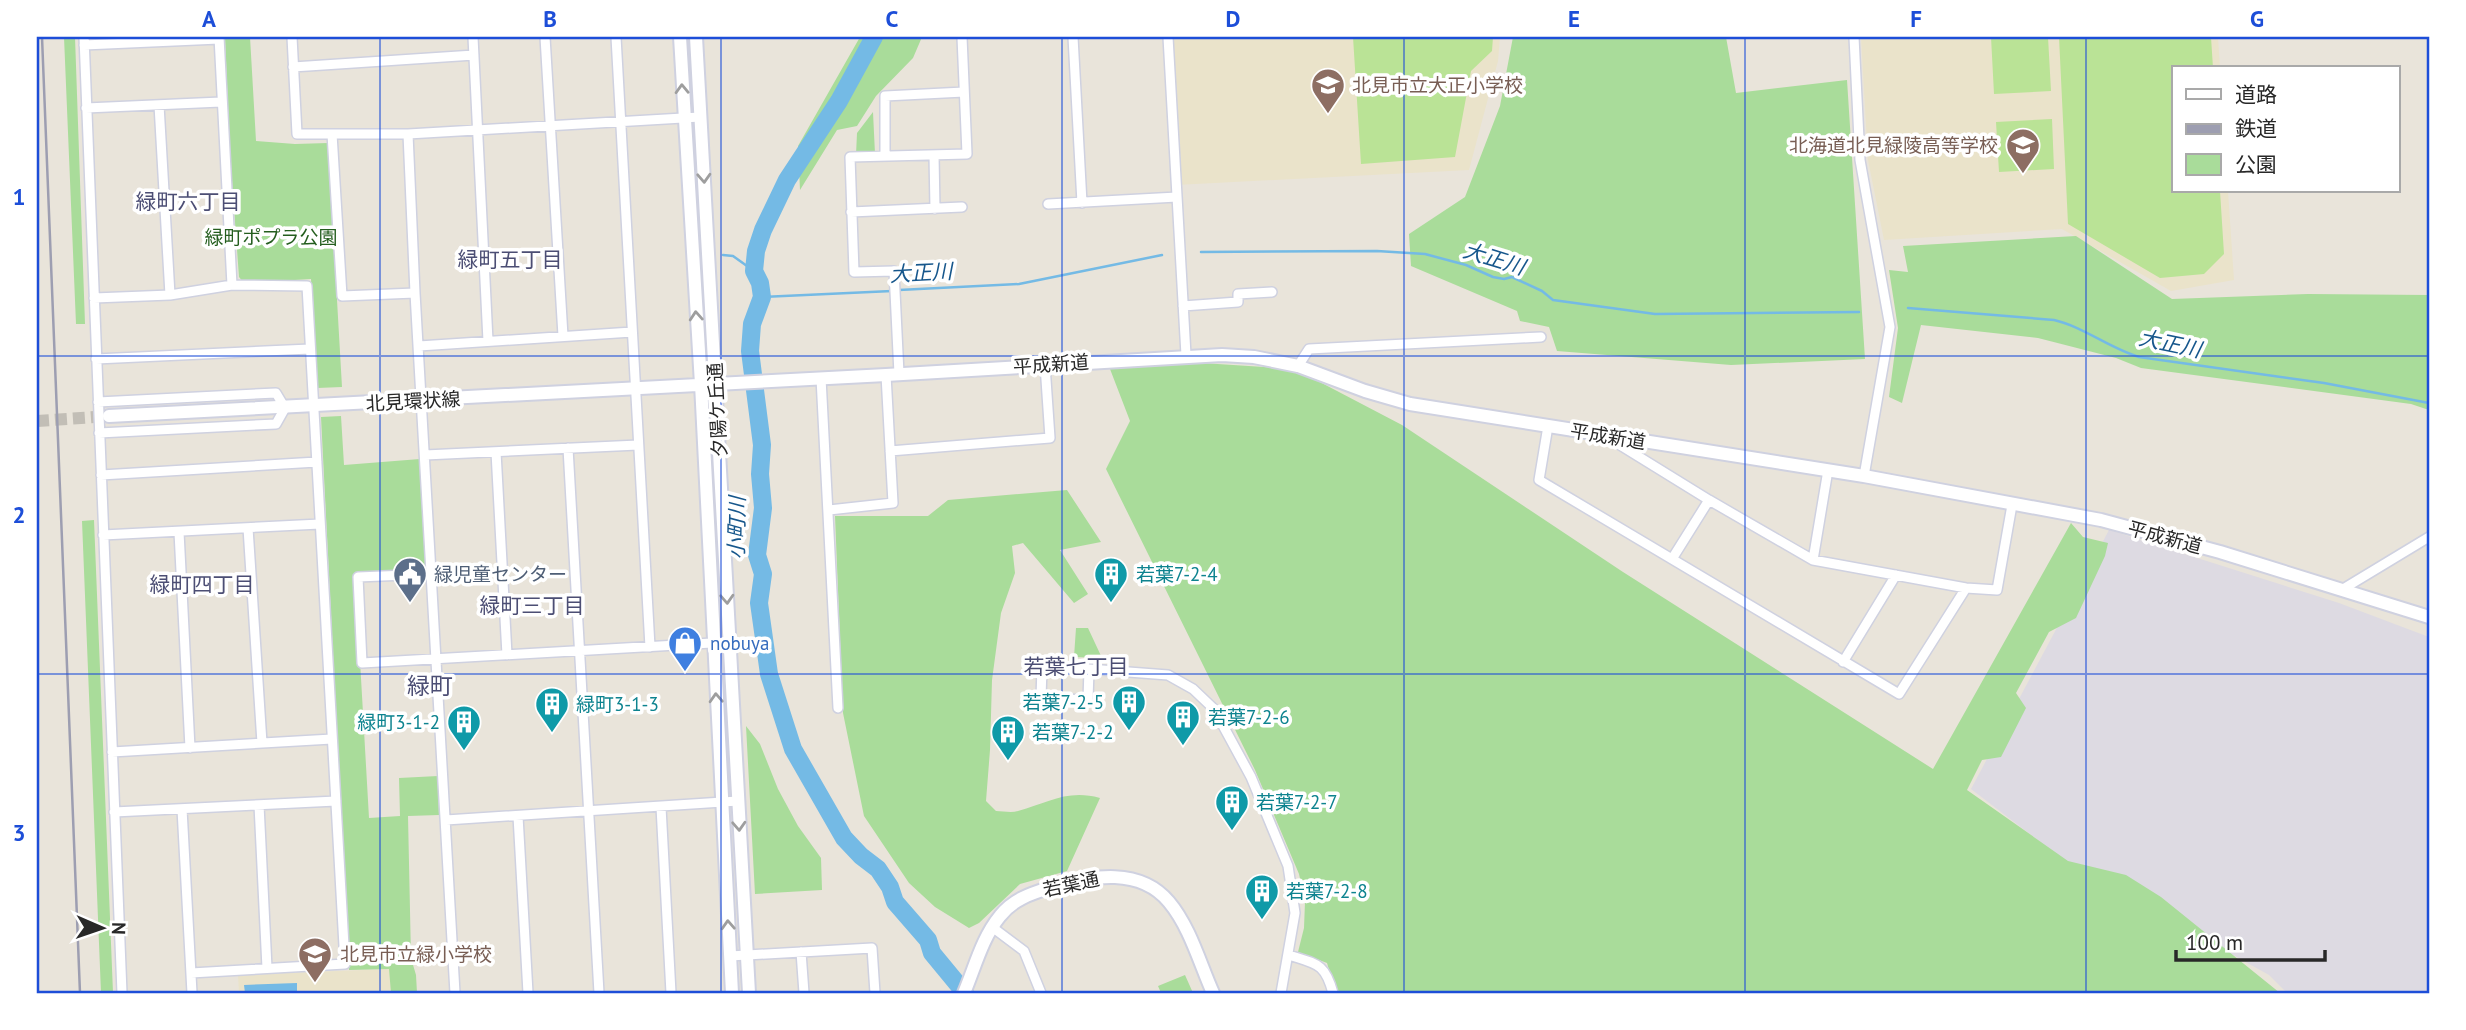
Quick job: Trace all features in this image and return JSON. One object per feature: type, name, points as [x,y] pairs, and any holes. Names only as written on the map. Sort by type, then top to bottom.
[{"type":"street","points":[[292,37],[298,134],[408,134],[700,117]]},
{"type":"street","points":[[473,37],[488,341]]},
{"type":"street","points":[[545,37],[562,336]]},
{"type":"street","points":[[617,37],[650,647]]},
{"type":"street","name":"夕陽ケ丘通","points":[[680,37],[701,384],[732,993]]},
{"type":"street","name":"夕陽ケ丘通","points":[[696,37],[749,993]]},
{"type":"street","points":[[829,510],[893,503],[890,451],[894,271],[854,272],[850,157],[967,154],[962,37]]},
{"type":"street","points":[[1073,37],[1082,202]]},
{"type":"street","points":[[1168,37],[1186,355]]},
{"type":"street","points":[[1854,37],[1860,160],[1890,327],[1864,476]]},
{"type":"street","points":[[121,993],[84,41],[219,38],[232,285]]},
{"type":"street","points":[[293,67],[474,55]]},
{"type":"street","points":[[885,156],[885,96],[964,92]]},
{"type":"street","points":[[86,108],[221,102]]},
{"type":"street","points":[[159,105],[170,295]]},
{"type":"street","points":[[332,134],[342,296],[415,293]]},
{"type":"street","points":[[408,134],[430,575],[455,993]]},
{"type":"street","points":[[933,155],[935,209]]},
{"type":"street","points":[[1048,204],[1177,197]]},
{"type":"street","points":[[851,212],[962,207]]},
{"type":"street","points":[[94,298],[170,295],[232,285],[307,286],[345,964],[191,974]]},
{"type":"street","points":[[1183,306],[1238,302],[1238,294],[1272,292]]},
{"type":"street","points":[[419,346],[632,332]]},
{"type":"street","points":[[1298,366],[1309,349],[1541,337]]},
{"type":"street","points":[[96,359],[310,349]]},
{"type":"street","name":"平成新道","points":[[716,384],[1186,355],[1254,357],[1298,366],[1365,391],[1410,404],[1864,476],[2101,520],[2220,552],[2429,617]]},
{"type":"street","points":[[890,451],[1050,438],[1045,365]]},
{"type":"street","points":[[821,378],[838,708]]},
{"type":"street","name":"北見環状線","points":[[109,416],[716,384]]},
{"type":"street","points":[[98,402],[276,393],[285,408],[276,424],[99,433]]},
{"type":"street","points":[[1548,426],[1539,480],[1899,694],[1966,588]]},
{"type":"street","points":[[1606,436],[1813,560],[1966,588],[1997,590],[2012,505]]},
{"type":"street","points":[[425,455],[638,445]]},
{"type":"street","points":[[568,448],[599,993]]},
{"type":"street","points":[[496,452],[507,655]]},
{"type":"street","points":[[101,475],[317,462]]},
{"type":"street","points":[[1813,560],[1828,470]]},
{"type":"street","points":[[1672,559],[1709,500]]},
{"type":"street","points":[[103,535],[320,524]]},
{"type":"street","points":[[248,528],[262,743]]},
{"type":"street","points":[[179,532],[190,748]]},
{"type":"street","points":[[2343,589],[2429,537]]},
{"type":"street","points":[[430,575],[358,578],[362,663],[729,642]]},
{"type":"street","points":[[1843,662],[1896,575]]},
{"type":"street","points":[[1090,669],[1088,699],[1041,698],[1042,667],[1090,669],[1168,675],[1193,689],[1214,709],[1251,777],[1288,866],[1294,912],[1282,993]]},
{"type":"street","points":[[112,752],[332,739]]},
{"type":"street","points":[[114,812],[336,801]]},
{"type":"street","points":[[446,820],[738,801]]},
{"type":"street","points":[[259,805],[267,968]]},
{"type":"street","points":[[661,807],[671,993]]},
{"type":"street","points":[[182,809],[192,993]]},
{"type":"street","points":[[519,816],[528,993]]},
{"type":"street","name":"若葉通","points":[[964,993],[992,927],[1014,901],[1027,894],[1084,878],[1114,876],[1133,879],[1151,887],[1169,901],[1184,927],[1213,993]]},
{"type":"street","points":[[992,927],[1024,951],[1041,993]]},
{"type":"street","points":[[730,956],[872,948],[875,993]]},
{"type":"street","points":[[801,952],[804,993]]},
{"type":"street","points":[[1289,955],[1321,965],[1328,976],[1333,993]]},
{"type":"shaded area","name":"北見市立大正小学校","points":[[1168,37],[1500,37],[1498,61],[1469,170],[1176,185]]},
{"type":"shaded area","name":"北海道北見緑陵高等学校","points":[[1861,37],[2218,37],[2220,66],[2172,66],[2172,192],[2228,192],[2234,280],[2171,291],[2062,229],[1884,240],[1868,160]]},
{"type":"shaded area","points":[[2109,530],[2339,603],[2429,637],[2429,993],[2287,993],[2269,975],[2069,864],[1971,789]]},
{"type":"shaded area","name":"北見市立緑小学校","points":[[390,969],[391,993],[239,993],[238,975]]},
{"type":"green space","points":[[64,37],[75,37],[85,324],[76,324]]},
{"type":"green space","name":"緑町ポプラ公園","points":[[225,37],[250,37],[256,141],[328,143],[342,387],[317,388],[311,279],[244,283],[239,277]]},
{"type":"green space","points":[[860,37],[922,37],[913,58],[876,96],[857,126],[837,130],[800,190],[798,146]]},
{"type":"green space","points":[[1353,37],[1493,37],[1492,51],[1471,71],[1455,157],[1361,164]]},
{"type":"green space","points":[[1513,37],[1726,37],[1736,93],[1847,80],[1865,359],[1731,365],[1557,351],[1549,327],[1520,321],[1517,311],[1411,266],[1409,234],[1465,197],[1500,106]]},
{"type":"green space","points":[[1991,37],[2048,37],[2051,91],[1994,94]]},
{"type":"green space","points":[[2059,37],[2211,37],[2213,66],[2172,66],[2172,192],[2220,192],[2224,254],[2204,274],[2160,278],[2068,224]]},
{"type":"green space","points":[[873,112],[875,154],[856,155],[857,133]]},
{"type":"green space","points":[[2052,119],[2054,169],[1999,172],[1996,122]]},
{"type":"green space","points":[[2076,236],[2172,299],[2308,294],[2429,295],[2429,410],[2411,404],[2141,368],[2116,358],[2038,338],[1921,325],[1902,403],[1889,397],[1898,328],[1889,270],[1908,272],[1903,246]]},
{"type":"green space","points":[[1202,363],[1295,369],[1402,425],[1623,572],[1933,769],[2071,523],[2083,537],[2108,543],[2105,556],[2076,618],[2049,632],[2016,693],[2026,708],[2001,757],[1982,760],[1967,790],[2068,861],[2126,875],[2161,897],[2280,993],[1336,993],[1327,963],[1298,952],[1304,928],[1305,902],[1299,874],[1255,770],[1106,469],[1130,421],[1110,369]]},
{"type":"green space","points":[[341,416],[344,465],[420,459],[426,569],[355,573],[369,818],[400,816],[399,778],[438,776],[439,815],[408,816],[411,958],[417,993],[391,993],[389,969],[349,970],[321,417]]},
{"type":"green space","points":[[1067,490],[1101,542],[1060,550],[1088,594],[1074,603],[1023,543],[1012,546],[1015,573],[1001,613],[992,680],[986,801],[996,811],[1013,812],[1067,796],[1100,798],[1067,871],[1020,884],[979,923],[969,928],[935,907],[909,883],[864,816],[843,713],[835,516],[928,516],[948,500]]},
{"type":"green space","points":[[94,520],[113,993],[101,993],[82,521]]},
{"type":"green space","points":[[1076,628],[1088,628],[1102,658],[1074,657]]},
{"type":"green space","points":[[746,726],[760,744],[778,789],[798,826],[821,858],[822,890],[755,894]]},
{"type":"green space","points":[[1185,975],[1193,993],[1161,993],[1158,986]]},
{"type":"water","points":[[297,983],[297,993],[245,993],[244,985]]},
{"type":"waterway","name":"小町川","points":[[874,37],[839,101],[787,180],[756,251],[754,271],[760,283],[762,297],[752,324],[750,351],[762,445],[760,474],[763,508],[757,555],[763,574],[759,603],[769,674],[793,749],[844,838],[878,869],[890,887],[895,902],[928,940],[932,953],[965,993]]},
{"type":"waterway","name":"大正川","points":[[1201,252],[1377,251],[1425,254],[1466,265],[1493,277],[1512,277],[1542,291],[1553,300],[1655,314],[1859,312]]},
{"type":"waterway","points":[[723,255],[733,256],[754,271]]},
{"type":"waterway","name":"大正川","points":[[899,290],[1019,284],[1162,255]]},
{"type":"waterway","name":"大正川","points":[[762,297],[892,291]]},
{"type":"waterway","name":"大正川","points":[[1908,308],[2054,320],[2076,327],[2139,357],[2324,383],[2429,403]]},
{"type":"tunnel","points":[[37,421],[109,416]]},
{"type":"railway","points":[[42,37],[80,993]]},
{"type":"place","name":"北見市立大正小学校","points":[[1328,115]]},
{"type":"place","name":"北海道北見緑陵高等学校","points":[[2023,175]]},
{"type":"place","name":"緑児童センター","points":[[410,604]]},
{"type":"place","name":"若葉7-2-4","points":[[1111,604]]},
{"type":"place","name":"nobuya","points":[[685,673]]},
{"type":"place","name":"若葉7-2-5","points":[[1129,732]]},
{"type":"place","name":"緑町3-1-3","points":[[552,734]]},
{"type":"place","name":"若葉7-2-6","points":[[1183,747]]},
{"type":"place","name":"緑町3-1-2","points":[[464,752]]},
{"type":"place","name":"若葉7-2-2","points":[[1008,762]]},
{"type":"place","name":"若葉7-2-7","points":[[1232,832]]},
{"type":"place","name":"若葉7-2-8","points":[[1262,921]]},
{"type":"place","name":"北見市立緑小学校","points":[[315,984]]},
{"type":"district","name":"緑町六丁目","points":[[188,202]]},
{"type":"district","name":"緑町五丁目","points":[[510,260]]},
{"type":"district","name":"緑町四丁目","points":[[202,585]]},
{"type":"district","name":"緑町三丁目","points":[[532,606]]},
{"type":"district","name":"若葉七丁目","points":[[1076,667]]},
{"type":"district","name":"緑町","points":[[430,686]]}]
